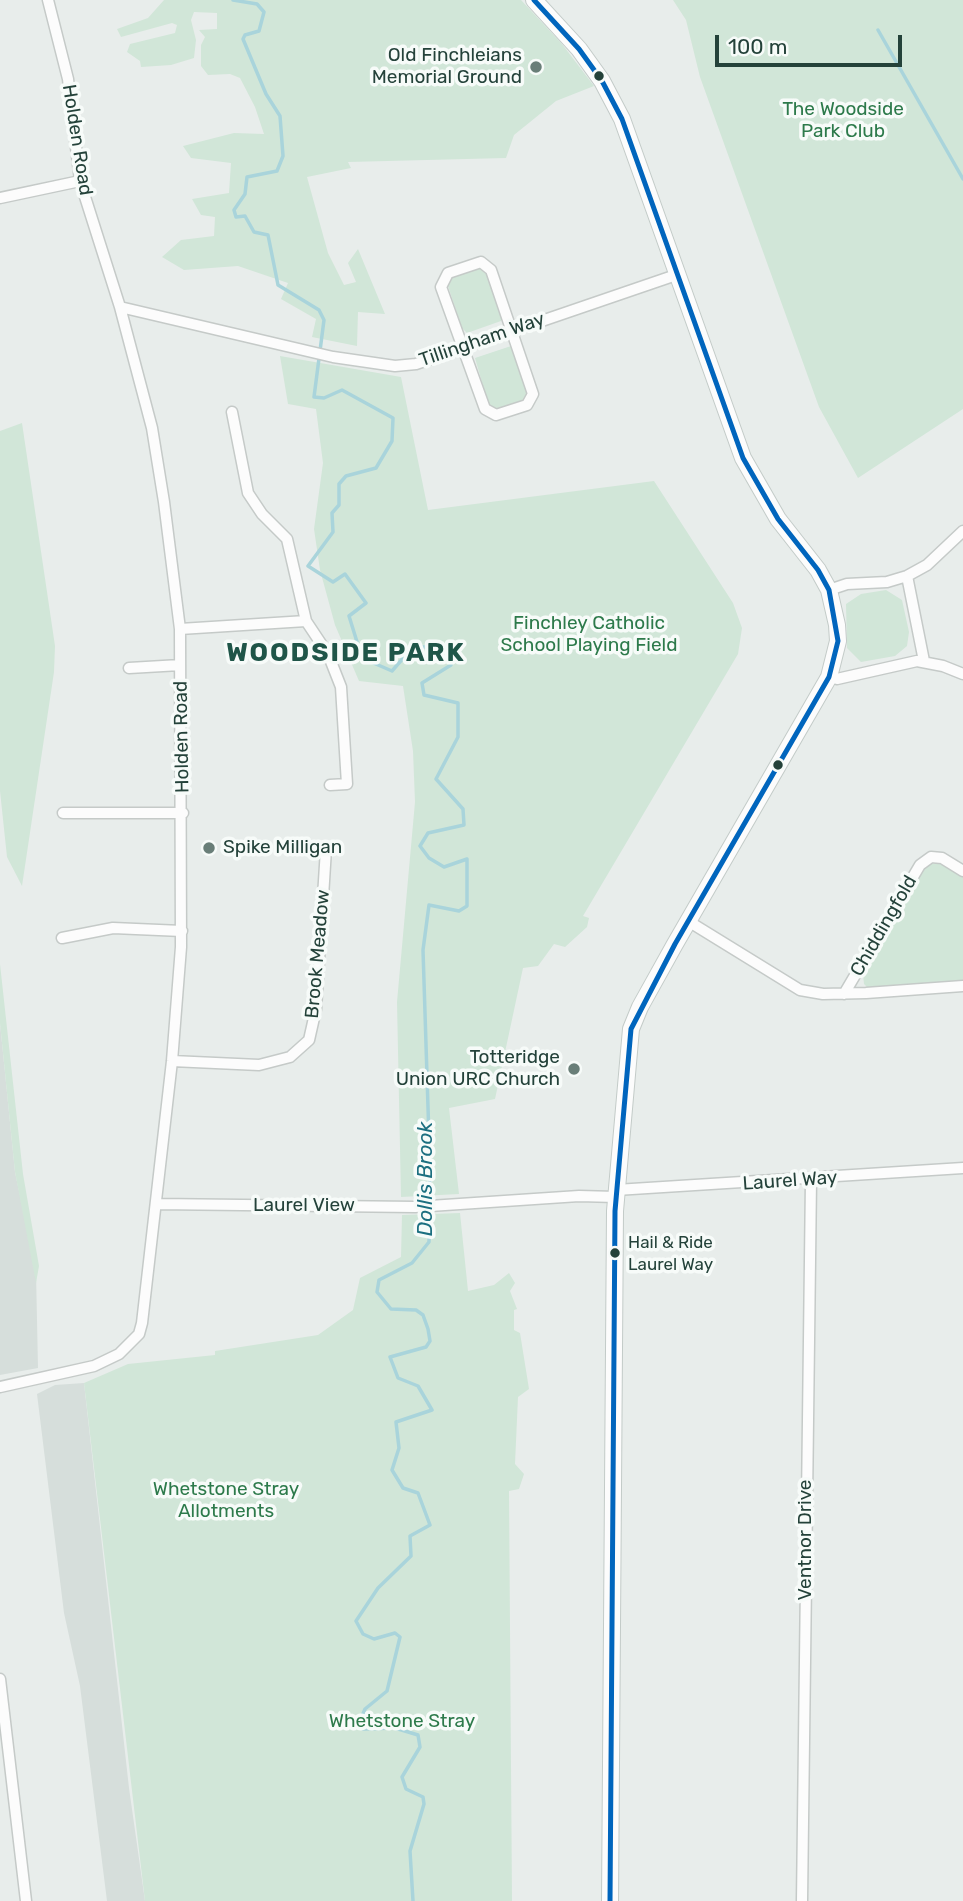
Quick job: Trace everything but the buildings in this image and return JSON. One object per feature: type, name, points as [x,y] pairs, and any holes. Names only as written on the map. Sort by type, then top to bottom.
[{"type":"street","name":"Holden Road","points":[[0,1387],[82,1370],[119,1354],[139,1334],[172,1061],[182,931],[180,629],[152,428],[120,307],[80,181],[68,79],[48,0]]},
{"type":"street","points":[[534,0],[579,49],[602,81],[622,119],[743,458],[778,519],[818,570],[829,590],[838,633],[829,677],[688,921],[640,1007],[631,1029],[615,1199],[610,1901]]},
{"type":"street","points":[[0,198],[80,181]]},
{"type":"street","points":[[481,262],[487,265],[513,330],[533,394],[527,405],[496,415],[485,409],[465,347],[441,287],[448,273],[481,262]]},
{"type":"street","name":"Tillingham Way","points":[[120,307],[333,357],[394,366],[416,364],[676,275]]},
{"type":"street","points":[[232,412],[248,493],[262,514],[287,539],[306,621],[328,654],[341,687],[348,784],[330,785]]},
{"type":"street","points":[[829,590],[847,584],[887,582],[907,576],[926,565],[963,531]]},
{"type":"street","points":[[907,576],[923,661]]},
{"type":"street","points":[[180,629],[306,621]]},
{"type":"street","points":[[829,677],[837,679],[923,661],[963,674]]},
{"type":"street","points":[[129,668],[180,665]]},
{"type":"street","points":[[62,813],[183,813]]},
{"type":"street","name":"Brook Meadow","points":[[172,1061],[259,1065],[290,1057],[309,1040],[316,1009],[326,849]]},
{"type":"street","name":"Chiddingfold","points":[[844,993],[920,865],[931,857],[942,858],[963,871]]},
{"type":"street","name":"Chiddingfold","points":[[688,921],[800,990],[823,994],[963,986]]},
{"type":"street","points":[[61,938],[113,928],[182,931]]},
{"type":"street","name":"Laurel Way","points":[[452,1205],[579,1196],[615,1199],[963,1168]]},
{"type":"street","name":"Ventnor Drive","points":[[802,1901],[811,1180]]},
{"type":"street","name":"Laurel View","points":[[156,1204],[415,1207],[452,1205]]},
{"type":"street","points":[[0,1679],[26,1901]]},
{"type":"shaded area","points":[[0,1023],[15,1172],[36,1272],[38,1368],[0,1375]]},
{"type":"shaded area","points":[[84,1383],[129,1788],[145,1901],[107,1901],[80,1686],[64,1613],[37,1394],[55,1385]]},
{"type":"green space","points":[[164,0],[521,0],[562,44],[594,86],[556,101],[514,135],[506,158],[348,162],[351,168],[307,177],[328,253],[344,285],[356,282],[348,263],[358,249],[385,314],[358,312],[357,346],[312,337],[316,319],[281,299],[288,283],[238,266],[184,270],[162,257],[181,240],[214,236],[215,217],[201,215],[192,199],[229,193],[231,163],[191,158],[183,146],[234,133],[264,134],[255,107],[240,78],[230,74],[208,75],[201,66],[201,45],[205,37],[199,30],[217,29],[217,13],[194,12],[191,20],[196,40],[194,58],[171,65],[141,67],[140,61],[127,52],[130,44],[175,33],[177,25],[172,23],[121,37],[117,29],[148,18]]},
{"type":"green space","name":"The Woodside Park Club","points":[[673,0],[963,0],[963,409],[858,478],[819,407],[700,77],[686,20]]},
{"type":"green space","points":[[481,267],[487,273],[502,316],[501,321],[467,333],[462,328],[447,283],[451,276]]},
{"type":"green space","points":[[511,346],[529,394],[525,401],[495,410],[489,407],[475,358]]},
{"type":"green space","name":"Finchley Catholic School Playing Field","points":[[280,356],[401,377],[428,510],[654,481],[733,603],[742,628],[738,654],[583,916],[589,918],[587,927],[565,947],[554,944],[538,966],[523,968],[495,1099],[449,1108],[459,1194],[401,1197],[397,1002],[415,802],[413,751],[403,686],[359,681],[335,625],[320,570],[314,529],[323,463],[316,409],[288,404]]},
{"type":"green space","points":[[22,423],[55,646],[54,672],[22,886],[7,857],[0,791],[0,431]]},
{"type":"green space","points":[[886,590],[902,600],[909,632],[907,646],[895,656],[861,662],[847,648],[846,604],[861,594]]},
{"type":"green space","points":[[940,863],[963,877],[963,982],[868,988],[864,984],[863,974],[923,870],[931,864]]},
{"type":"green space","points":[[0,964],[23,1174],[39,1266],[36,1283],[15,1172],[0,1023]]},
{"type":"green space","points":[[460,1213],[468,1291],[494,1285],[509,1273],[515,1283],[510,1291],[517,1309],[514,1310],[514,1330],[520,1333],[529,1389],[518,1397],[515,1464],[524,1474],[519,1489],[509,1491],[512,1901],[145,1901],[84,1383],[128,1364],[215,1355],[215,1351],[318,1335],[353,1310],[360,1278],[401,1257],[402,1215]]},
{"type":"waterway","name":"Dollis Brook","points":[[233,0],[257,4],[264,12],[259,31],[245,35],[243,39],[266,94],[280,116],[283,156],[277,171],[247,177],[245,194],[234,210],[236,217],[245,216],[254,232],[268,235],[278,285],[319,310],[324,320],[314,397],[324,398],[342,390],[393,418],[392,441],[376,468],[346,476],[339,484],[339,505],[332,513],[333,532],[308,566],[333,582],[345,574],[366,603],[349,616],[362,658],[392,671],[405,656],[422,647],[439,647],[448,654],[451,665],[422,683],[424,695],[458,703],[458,737],[436,779],[463,809],[464,825],[428,833],[420,846],[429,858],[444,867],[467,859],[467,906],[459,911],[429,905],[423,950],[430,1170],[429,1242],[412,1263],[379,1280],[377,1292],[391,1309],[416,1310],[423,1315],[428,1329],[430,1341],[426,1347],[390,1357],[398,1378],[418,1386],[432,1410],[396,1422],[399,1448],[392,1470],[403,1488],[418,1493],[430,1525],[410,1536],[411,1556],[378,1588],[356,1621],[363,1634],[374,1639],[395,1633],[400,1637],[387,1691],[365,1709],[358,1726],[363,1729],[395,1728],[418,1735],[420,1747],[402,1777],[406,1789],[423,1797],[424,1804],[410,1851],[413,1901]]},
{"type":"waterway","points":[[878,30],[963,179]]},
{"type":"transit line","points":[[534,0],[579,49],[602,81],[622,119],[743,458],[778,519],[818,570],[829,590],[838,641],[829,677],[675,944],[631,1029],[615,1211],[610,1901]]},
{"type":"place","name":"Old Finchleians Memorial Ground","points":[[536,67]]},
{"type":"place","name":"Spike Milligan","points":[[209,848]]},
{"type":"place","name":"Totteridge Union URC Church","points":[[574,1069]]},
{"type":"place","name":"Hail & Ride Laurel Way","points":[[615,1253]]},
{"type":"district","name":"WOODSIDE PARK","points":[[346,653]]},
{"type":"park label","name":"Whetstone Stray Allotments","points":[[226,1501]]},
{"type":"park label","name":"Whetstone Stray","points":[[402,1722]]}]
